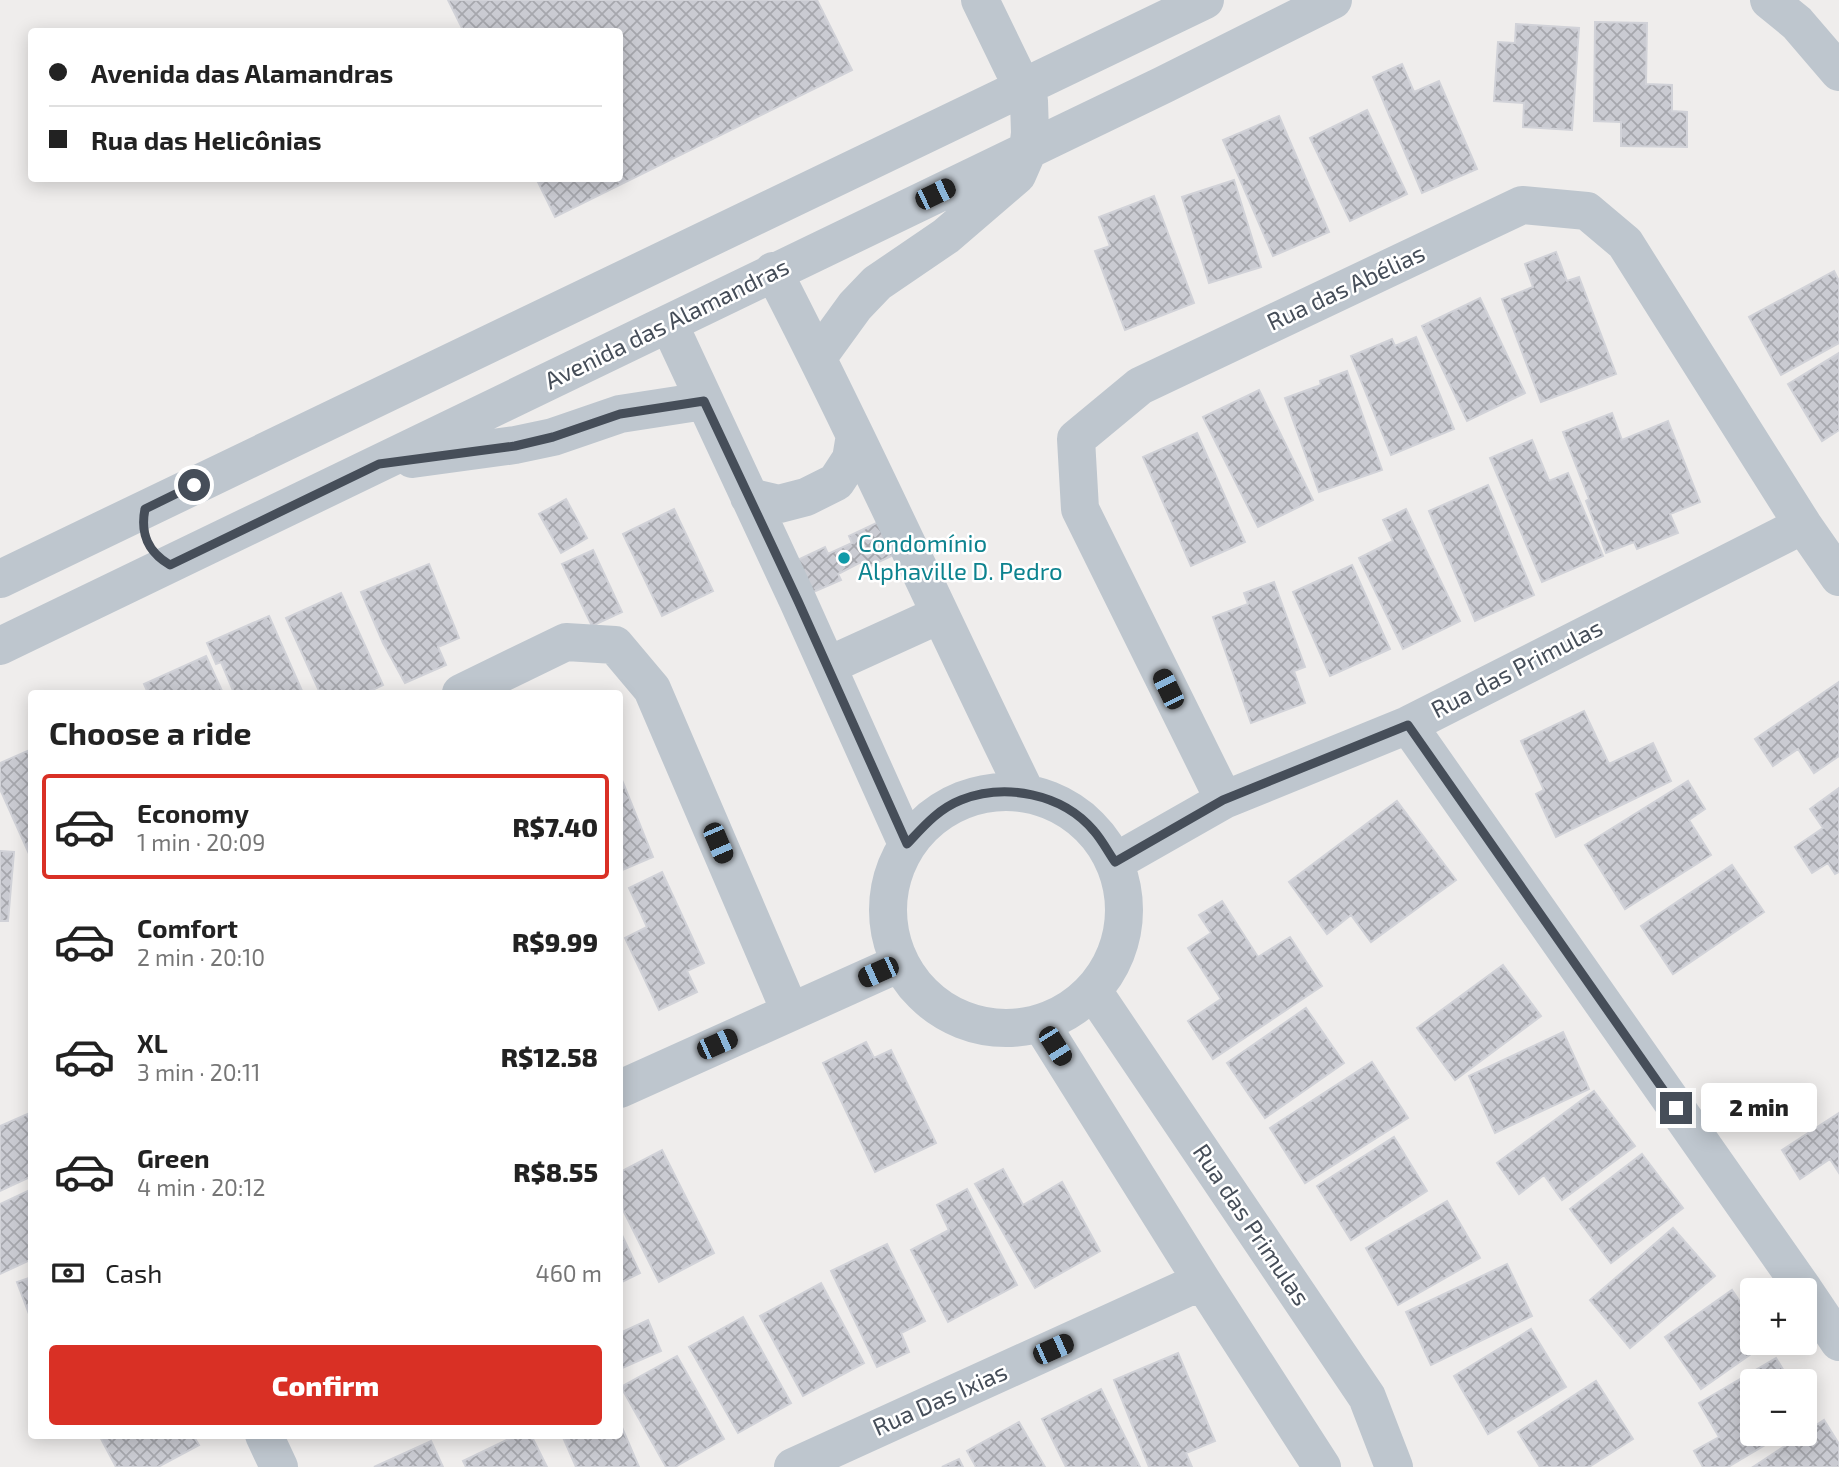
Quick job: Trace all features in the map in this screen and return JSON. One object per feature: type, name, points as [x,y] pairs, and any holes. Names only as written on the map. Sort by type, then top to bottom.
[{"type":"street","points":[[818,357],[855,306],[877,283],[946,236],[1017,175],[1028,150],[1031,117],[1029,101],[980,0]]},
{"type":"street","points":[[0,579],[1205,0]]},
{"type":"street","name":"Avenida das Alamandras","points":[[0,646],[1333,0]]},
{"type":"street","points":[[1769,0],[1797,23],[1839,72]]},
{"type":"street","points":[[1812,0],[1828,19],[1839,41]]},
{"type":"street","name":"Rua das Abélias","points":[[1223,800],[1080,509],[1076,439],[1140,386],[1522,205],[1587,211],[1625,243],[1839,577]]},
{"type":"street","points":[[773,271],[818,357],[1026,793]]},
{"type":"street","points":[[669,324],[907,844]]},
{"type":"street","points":[[379,464],[515,446],[553,437],[620,414],[704,401]]},
{"type":"street","points":[[749,497],[779,504],[806,497],[836,482],[851,459],[855,435]]},
{"type":"street","points":[[145,509],[143,532],[147,543],[160,559],[170,565]]},
{"type":"street","name":"Rua das Primulas","points":[[1115,862],[1223,800],[1408,725],[1803,524]]},
{"type":"street","points":[[827,666],[939,615]]},
{"type":"street","points":[[467,690],[566,642],[615,645],[652,689],[790,1011]]},
{"type":"street","points":[[1408,725],[1805,1278]]},
{"type":"street","points":[[992,791],[1026,793],[1063,805],[1094,830],[1115,862],[1124,896],[1124,930],[1113,963],[1093,991],[1069,1011],[1041,1024],[1008,1030],[975,1025],[944,1012],[919,990],[900,963],[889,923],[891,882],[907,844],[930,819],[959,801],[992,791]]},
{"type":"street","points":[[623,1088],[900,963]]},
{"type":"street","name":"Rua das Primulas","points":[[1093,991],[1367,1397],[1394,1467]]},
{"type":"street","points":[[1041,1024],[1322,1467]]},
{"type":"street","name":"Rua Das Ixias","points":[[793,1467],[1202,1281]]},
{"type":"street","points":[[1817,1296],[1839,1342]]},
{"type":"street","points":[[1367,1397],[1422,1467]]},
{"type":"street","points":[[266,1439],[279,1467]]},
{"type":"building","points":[[448,0],[817,0],[852,70],[555,217],[538,182],[623,182],[623,28],[462,28]]},
{"type":"building","points":[[1595,22],[1647,23],[1646,84],[1672,85],[1672,111],[1687,112],[1687,147],[1621,146],[1621,122],[1594,121]]},
{"type":"building","points":[[1516,24],[1579,28],[1572,130],[1523,127],[1524,103],[1494,101],[1498,42],[1515,43]]},
{"type":"building","points":[[1402,64],[1414,92],[1439,81],[1477,169],[1422,193],[1373,77]]},
{"type":"building","points":[[1367,110],[1407,194],[1350,221],[1310,138]]},
{"type":"building","points":[[1279,116],[1329,232],[1273,256],[1223,140]]},
{"type":"building","points":[[1234,180],[1261,267],[1209,283],[1182,197]]},
{"type":"building","points":[[1154,196],[1194,303],[1125,330],[1095,251],[1110,246],[1099,217]]},
{"type":"building","points":[[1556,252],[1567,281],[1579,277],[1616,374],[1541,402],[1502,299],[1533,287],[1525,264]]},
{"type":"building","points":[[1834,271],[1839,281],[1839,343],[1781,375],[1749,317]]},
{"type":"building","points":[[1480,298],[1525,393],[1467,421],[1422,326]]},
{"type":"building","points":[[1416,337],[1454,429],[1391,455],[1351,356],[1392,339],[1395,346]]},
{"type":"building","points":[[1839,353],[1839,430],[1822,441],[1788,384]]},
{"type":"building","points":[[1347,371],[1382,470],[1319,492],[1285,398],[1321,385],[1320,381]]},
{"type":"building","points":[[1259,390],[1313,500],[1258,527],[1203,417]]},
{"type":"building","points":[[1612,413],[1622,440],[1668,421],[1700,502],[1670,514],[1678,533],[1637,549],[1634,542],[1606,553],[1563,432]]},
{"type":"building","points":[[1197,433],[1245,542],[1191,566],[1143,457]]},
{"type":"building","points":[[1532,440],[1549,481],[1568,473],[1603,556],[1542,582],[1490,458]]},
{"type":"building","points":[[1488,485],[1534,595],[1475,621],[1429,511]]},
{"type":"building","points":[[566,499],[587,538],[561,553],[539,514]]},
{"type":"building","points":[[674,509],[713,591],[662,616],[623,534]]},
{"type":"building","points":[[1406,509],[1460,621],[1403,649],[1359,558],[1393,541],[1383,520]]},
{"type":"building","name":"Condomínio Alphaville D. Pedro","points":[[889,517],[904,550],[864,569],[861,562],[838,574],[841,580],[802,597],[787,565],[825,547],[828,554],[852,543],[849,536]]},
{"type":"building","points":[[593,550],[622,612],[592,626],[562,564]]},
{"type":"building","points":[[429,564],[459,638],[438,647],[446,665],[405,683],[383,643],[361,592]]},
{"type":"building","points":[[1352,565],[1390,649],[1330,676],[1293,592]]},
{"type":"building","points":[[1274,582],[1305,667],[1294,671],[1305,703],[1251,723],[1213,617],[1248,604],[1244,593]]},
{"type":"building","points":[[341,593],[383,685],[372,690],[319,690],[286,618]]},
{"type":"building","points":[[269,616],[302,690],[233,690],[221,662],[216,664],[207,643]]},
{"type":"building","points":[[206,656],[222,690],[147,690],[144,684]]},
{"type":"building","points":[[1839,682],[1839,756],[1814,773],[1798,749],[1773,766],[1755,739]]},
{"type":"building","points":[[1584,711],[1609,764],[1653,743],[1671,781],[1556,837],[1536,794],[1544,790],[1521,741]]},
{"type":"building","points":[[28,751],[28,852],[0,789],[0,763]]},
{"type":"building","points":[[1688,781],[1705,809],[1689,820],[1711,855],[1625,909],[1585,845]]},
{"type":"building","points":[[623,782],[653,857],[623,870]]},
{"type":"building","points":[[1839,788],[1839,872],[1835,874],[1828,863],[1812,873],[1795,847],[1823,828],[1810,809]]},
{"type":"building","points":[[1397,801],[1456,880],[1371,942],[1351,915],[1327,934],[1289,882]]},
{"type":"building","points":[[0,851],[14,852],[8,921],[0,921]]},
{"type":"building","points":[[1732,865],[1764,912],[1673,974],[1641,926]]},
{"type":"building","points":[[662,872],[704,963],[687,971],[697,992],[659,1010],[625,938],[647,927],[629,888]]},
{"type":"building","points":[[1222,901],[1258,957],[1290,937],[1322,986],[1213,1059],[1188,1021],[1221,999],[1188,948],[1211,933],[1199,915]]},
{"type":"building","points":[[1503,965],[1541,1016],[1455,1080],[1417,1028]]},
{"type":"building","points":[[1306,1008],[1344,1063],[1265,1118],[1227,1063]]},
{"type":"building","points":[[1563,1032],[1589,1089],[1495,1133],[1469,1076]]},
{"type":"building","points":[[866,1042],[874,1058],[891,1050],[936,1143],[875,1172],[823,1063]]},
{"type":"building","points":[[1372,1062],[1408,1118],[1305,1183],[1270,1128]]},
{"type":"building","points":[[1594,1091],[1635,1146],[1562,1200],[1544,1175],[1519,1194],[1497,1163]]},
{"type":"building","points":[[1839,1113],[1839,1173],[1830,1159],[1800,1179],[1782,1150]]},
{"type":"building","points":[[28,1114],[28,1178],[0,1191],[0,1126]]},
{"type":"building","points":[[1394,1137],[1427,1191],[1351,1240],[1317,1186]]},
{"type":"building","points":[[662,1150],[714,1253],[659,1282],[623,1210],[623,1170]]},
{"type":"building","points":[[1642,1154],[1683,1208],[1611,1263],[1570,1209]]},
{"type":"building","points":[[1003,1169],[1023,1205],[1062,1182],[1100,1251],[1035,1288],[975,1184]]},
{"type":"building","points":[[967,1189],[1017,1285],[948,1322],[911,1250],[949,1230],[937,1205]]},
{"type":"building","points":[[28,1191],[28,1261],[0,1274],[0,1204]]},
{"type":"building","points":[[1447,1201],[1480,1258],[1398,1305],[1366,1248]]},
{"type":"building","points":[[1673,1228],[1715,1276],[1630,1348],[1590,1300]]},
{"type":"building","points":[[623,1237],[640,1273],[623,1282]]},
{"type":"building","points":[[887,1244],[925,1321],[901,1333],[909,1352],[877,1367],[831,1271]]},
{"type":"building","points":[[1507,1264],[1532,1316],[1431,1365],[1406,1312]]},
{"type":"building","points":[[28,1278],[28,1311],[17,1282]]},
{"type":"building","points":[[821,1283],[864,1363],[803,1396],[760,1316]]},
{"type":"building","points":[[1732,1290],[1740,1302],[1740,1355],[1749,1355],[1701,1389],[1665,1337]]},
{"type":"building","points":[[743,1317],[791,1403],[738,1433],[689,1347]]},
{"type":"building","points":[[648,1320],[661,1351],[623,1368],[623,1332]]},
{"type":"building","points":[[1531,1329],[1566,1387],[1488,1434],[1454,1376]]},
{"type":"building","points":[[1178,1353],[1215,1441],[1186,1453],[1192,1467],[1149,1467],[1114,1380]]},
{"type":"building","points":[[677,1356],[724,1439],[675,1467],[666,1467],[623,1391],[623,1386]]},
{"type":"building","points":[[1776,1358],[1783,1369],[1757,1369]]},
{"type":"building","points":[[1740,1379],[1740,1446],[1763,1446],[1728,1467],[1703,1467],[1694,1451],[1719,1437],[1699,1403]]},
{"type":"building","points":[[1596,1381],[1633,1439],[1589,1467],[1540,1467],[1518,1432]]},
{"type":"building","points":[[1101,1389],[1140,1467],[1066,1467],[1042,1419]]},
{"type":"building","points":[[1824,1420],[1839,1444],[1839,1467],[1753,1467],[1785,1446],[1817,1446],[1817,1425]]},
{"type":"building","points":[[1019,1422],[1045,1467],[976,1467],[967,1451]]},
{"type":"building","points":[[623,1430],[639,1467],[576,1467],[564,1439],[623,1439]]},
{"type":"building","points":[[101,1439],[195,1439],[199,1445],[158,1467],[116,1467]]},
{"type":"building","points":[[509,1439],[533,1439],[547,1467],[466,1467],[463,1461]]},
{"type":"building","points":[[431,1441],[443,1467],[374,1467]]},
{"type":"building","points":[[959,1459],[963,1467],[942,1467]]},
{"type":"place","name":"Condomínio Alphaville D. Pedro","points":[[844,558]]},
{"type":"route","points":[[194,485],[145,509],[143,532],[147,543],[160,559],[170,565],[379,464],[515,446],[553,437],[620,414],[704,401],[798,601],[907,844],[930,819],[959,801],[992,791],[1026,793],[1063,805],[1094,830],[1115,862],[1223,800],[1408,725],[1676,1108]]}]
